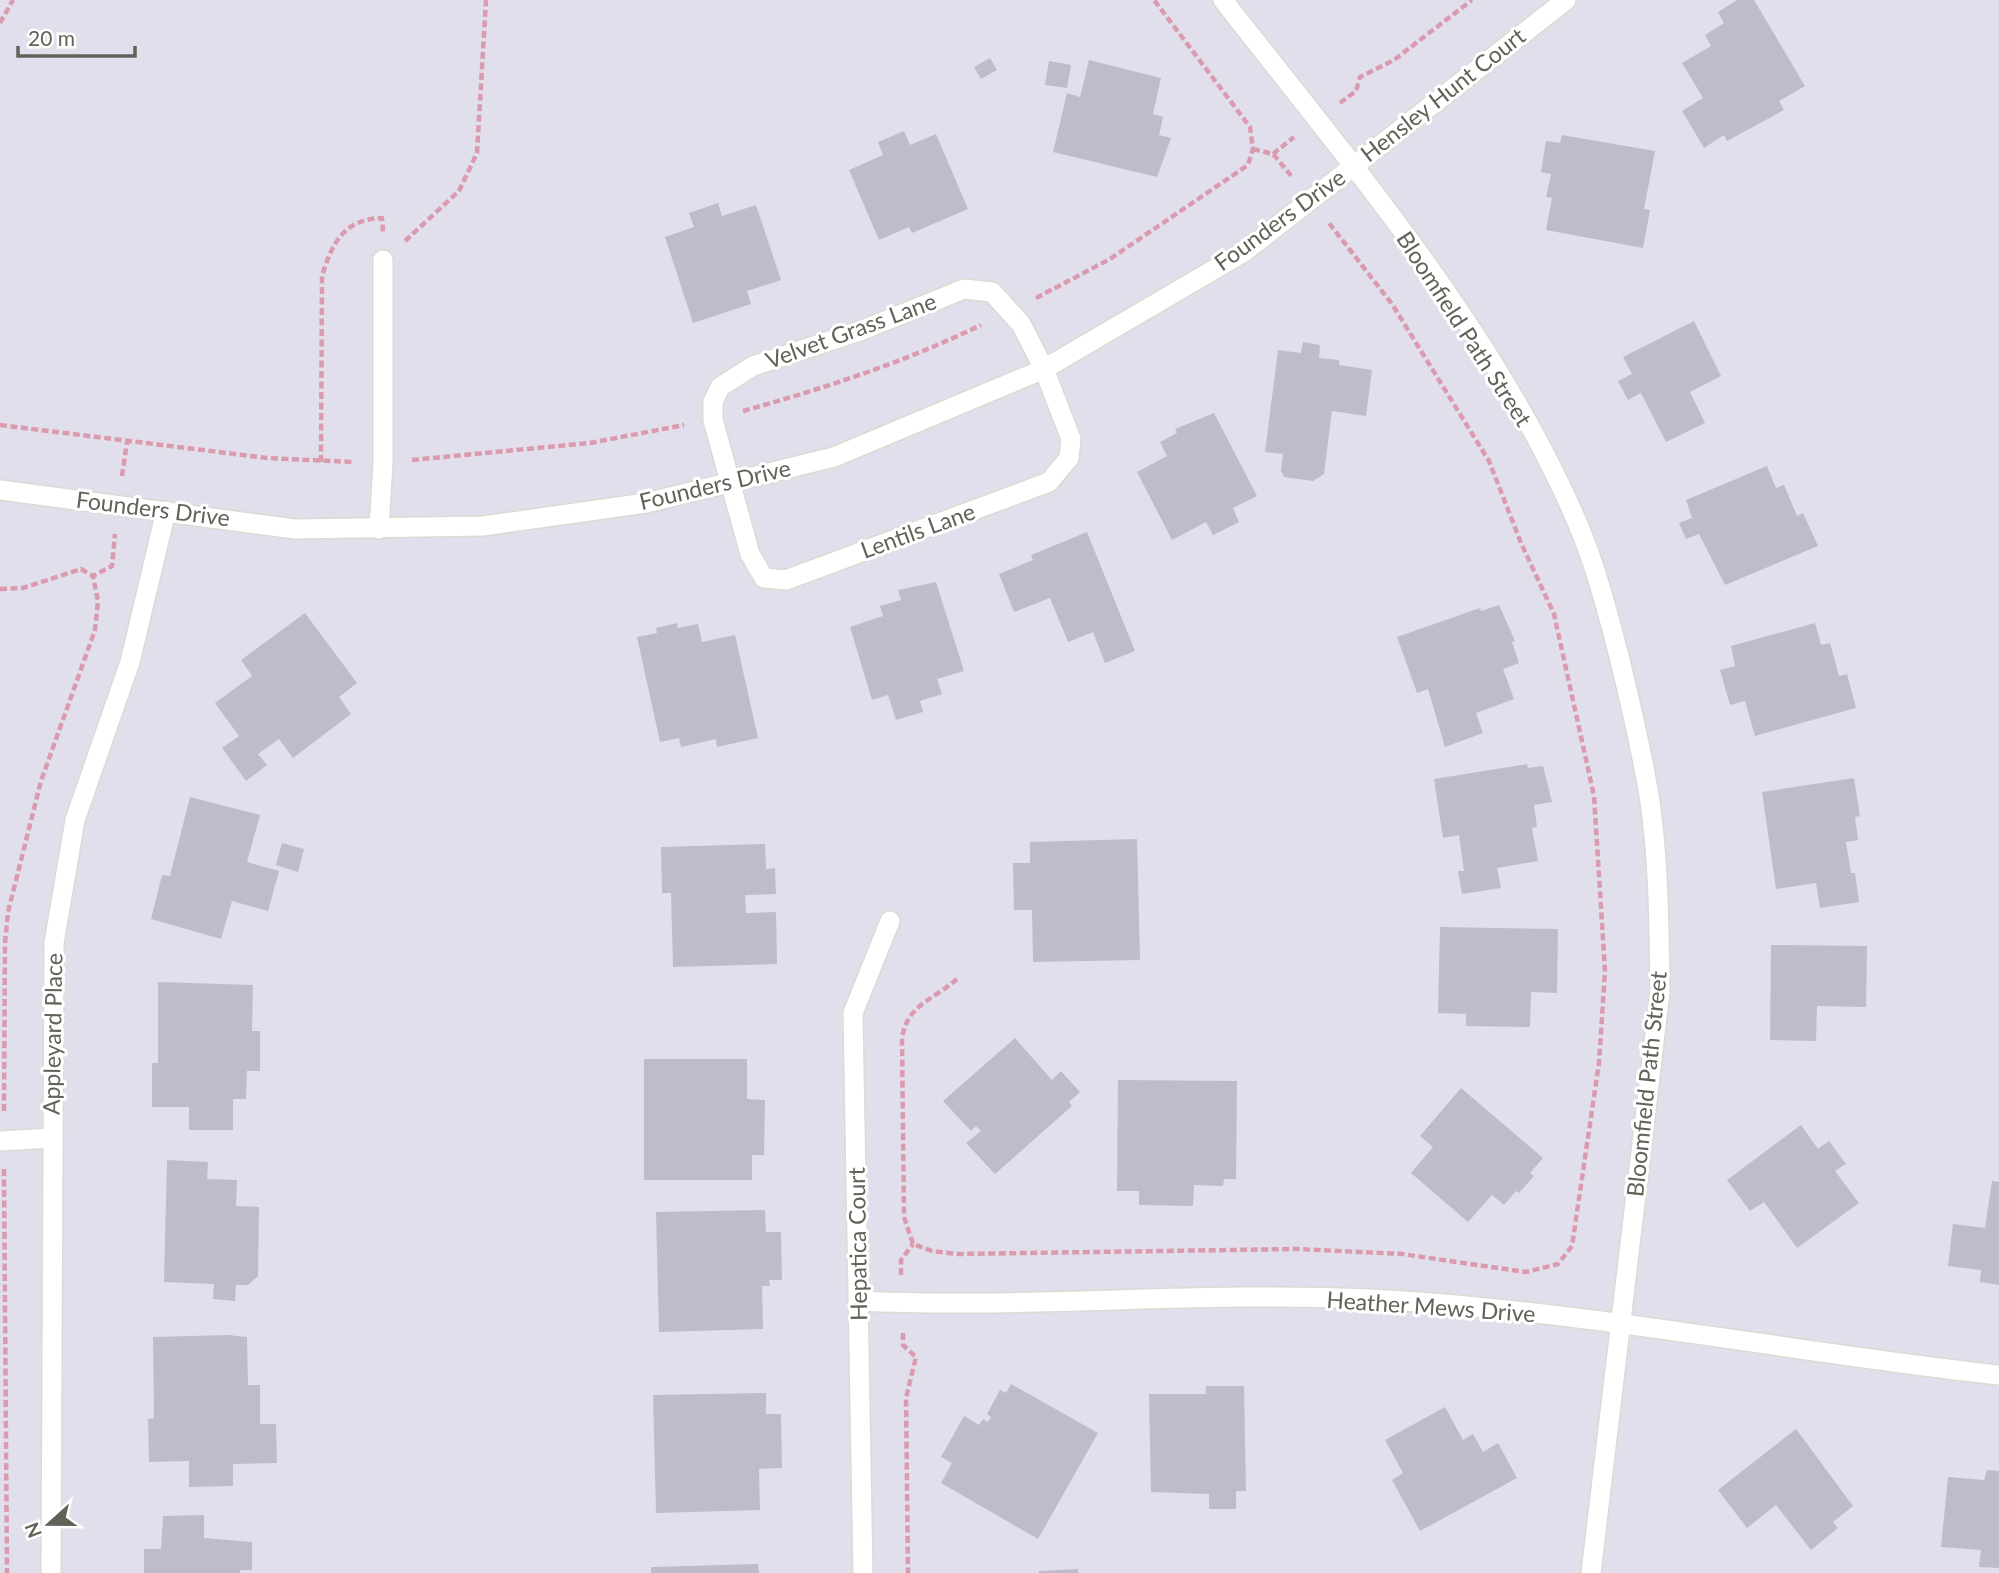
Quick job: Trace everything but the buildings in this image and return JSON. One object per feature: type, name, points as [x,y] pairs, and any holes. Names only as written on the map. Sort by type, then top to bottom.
[{"type":"street","name":"Bloomfield Path Street","points":[[1223,0],[1353,166],[1466,323],[1525,418],[1577,522],[1609,616],[1634,720],[1650,803],[1658,901],[1660,992],[1591,1573]]},
{"type":"street","name":"Hensley Hunt Court","points":[[1353,166],[1566,0]]},
{"type":"street","name":"Founders Drive","points":[[0,490],[295,528],[379,529],[483,526],[646,503],[728,484],[834,457],[1044,369],[1244,252],[1353,166]]},
{"type":"street","points":[[379,529],[383,462],[383,260]]},
{"type":"street","name":"Velvet Grass Lane","points":[[728,484],[713,419],[713,402],[720,387],[753,366],[860,331],[964,289],[992,292],[1011,311],[1044,369]]},
{"type":"street","name":"Lentils Lane","points":[[728,484],[750,554],[764,578],[786,580],[1049,482],[1069,458],[1071,439],[1044,369]]},
{"type":"street","name":"Appleyard Place","points":[[51,1573],[54,943],[75,820],[130,662],[166,510]]},
{"type":"street","name":"Hepatica Court","points":[[863,1573],[853,1013],[890,921]]},
{"type":"street","points":[[0,1141],[52,1138]]},
{"type":"street","name":"Heather Mews Drive","points":[[859,1301],[901,1303],[1194,1297],[1371,1299],[1620,1322],[1857,1359],[1999,1375]]},
{"type":"path","points":[[0,23],[12,0]]},
{"type":"path","points":[[383,260],[459,191],[477,153],[486,0]]},
{"type":"path","points":[[0,425],[139,444],[321,462],[383,462],[485,456],[590,443],[713,419],[836,384],[938,346],[1110,259],[1248,165],[1253,149],[1250,127],[1154,0]]},
{"type":"path","points":[[1273,154],[1356,91],[1360,77],[1394,60],[1472,0]]},
{"type":"path","points":[[913,1244],[932,1251],[958,1254],[1297,1249],[1402,1254],[1526,1272],[1558,1264],[1572,1246],[1600,1063],[1605,971],[1594,796],[1554,614],[1521,543],[1489,461],[1392,304],[1312,199],[1273,154],[1253,149]]},
{"type":"path","points":[[321,462],[322,276],[330,248],[345,230],[368,218],[382,218],[383,260]]},
{"type":"path","points":[[0,589],[23,588],[80,569],[93,576]]},
{"type":"path","points":[[913,1244],[904,1217],[902,1038],[905,1021],[917,1008],[957,979]]},
{"type":"path","points":[[908,1573],[906,1398],[916,1357],[903,1345],[901,1260],[913,1244]]}]
